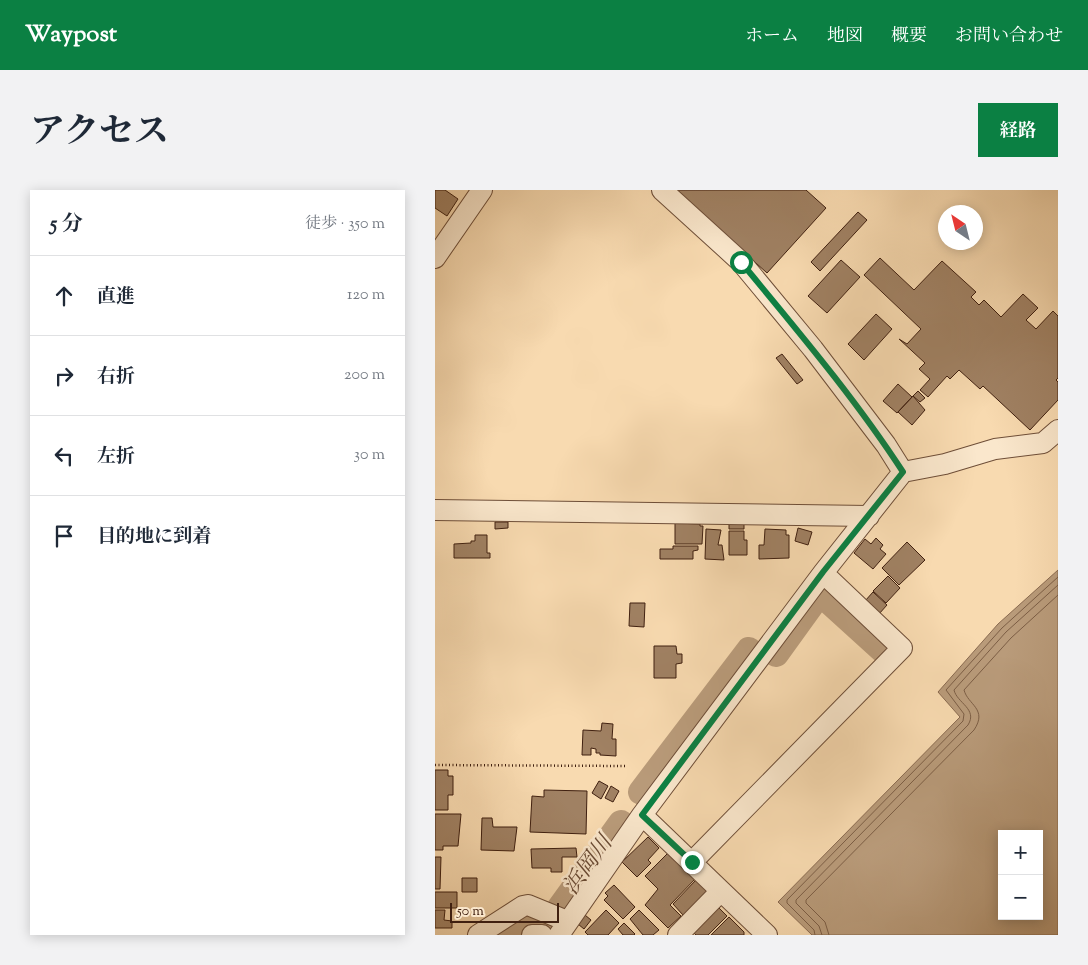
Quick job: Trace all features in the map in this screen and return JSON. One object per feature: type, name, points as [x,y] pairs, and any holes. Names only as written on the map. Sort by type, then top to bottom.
[{"type":"street","points":[[435,258],[482,190]]},
{"type":"street","points":[[662,190],[741,262],[813,349],[886,445],[903,472]]},
{"type":"street","points":[[478,935],[523,906],[528,905],[563,928],[642,815],[823,572],[903,472],[945,464],[995,448],[1043,443],[1058,430]]},
{"type":"street","points":[[435,510],[869,516]]},
{"type":"street","points":[[692,862],[902,648],[823,572]]},
{"type":"street","points":[[642,815],[767,935]]},
{"type":"street","points":[[678,935],[721,891]]},
{"type":"street","points":[[532,935],[541,935]]},
{"type":"path","points":[[435,765],[627,766]]},
{"type":"water","points":[[1058,570],[1058,935],[812,935],[778,902],[960,717],[938,692],[998,624]]},
{"type":"building","points":[[435,190],[445,190],[458,199],[447,216],[435,208]]},
{"type":"building","points":[[675,190],[806,190],[826,208],[767,273]]},
{"type":"building","points":[[858,212],[867,220],[820,271],[811,262]]},
{"type":"building","points":[[880,258],[914,290],[942,261],[976,292],[971,297],[979,305],[984,300],[1001,317],[1023,294],[1038,308],[1026,320],[1036,329],[1053,311],[1058,316],[1058,378],[1056,380],[1058,382],[1058,400],[1030,430],[983,386],[980,389],[959,370],[950,379],[947,376],[928,397],[920,390],[930,379],[919,369],[925,363],[899,339],[907,344],[921,329],[864,275]]},
{"type":"building","points":[[841,260],[860,277],[827,313],[808,296]]},
{"type":"building","points":[[876,314],[892,329],[864,360],[848,344]]},
{"type":"building","points":[[782,354],[803,380],[797,384],[776,358]]},
{"type":"building","points":[[898,384],[912,397],[897,413],[883,401]]},
{"type":"building","points":[[918,391],[925,398],[920,402],[913,396]]},
{"type":"building","points":[[913,396],[925,410],[912,425],[898,412]]},
{"type":"building","points":[[495,522],[508,522],[508,528],[495,529]]},
{"type":"building","points":[[675,523],[700,524],[700,526],[703,526],[702,544],[675,544]]},
{"type":"building","points":[[729,523],[744,523],[744,529],[729,529]]},
{"type":"building","points":[[798,528],[812,532],[808,545],[795,541]]},
{"type":"building","points":[[706,529],[721,530],[718,545],[722,545],[724,560],[705,559]]},
{"type":"building","points":[[765,529],[786,530],[786,535],[789,535],[789,558],[759,559],[759,545],[764,545]]},
{"type":"building","points":[[729,531],[744,531],[744,540],[747,540],[747,555],[729,555]]},
{"type":"building","points":[[475,535],[487,535],[487,553],[490,553],[490,558],[454,558],[454,544],[471,543],[471,541],[475,541]]},
{"type":"building","points":[[876,538],[883,545],[880,549],[886,554],[873,569],[854,553],[865,539],[871,544]]},
{"type":"building","points":[[907,542],[925,560],[899,585],[882,568]]},
{"type":"building","points":[[673,546],[698,546],[698,550],[693,551],[693,559],[660,559],[660,549],[673,549]]},
{"type":"building","points":[[888,576],[900,588],[886,603],[873,591]]},
{"type":"building","points":[[873,592],[887,605],[879,614],[865,601]]},
{"type":"building","points":[[630,603],[645,603],[644,627],[629,626]]},
{"type":"building","points":[[654,646],[676,646],[677,654],[682,654],[682,663],[676,664],[676,678],[654,678]]},
{"type":"building","points":[[602,723],[613,724],[612,739],[616,739],[616,756],[600,755],[600,753],[596,753],[596,749],[591,748],[591,755],[582,755],[583,730],[601,731]]},
{"type":"building","points":[[435,770],[448,770],[448,776],[453,776],[453,795],[448,795],[448,810],[435,810]]},
{"type":"building","points":[[599,781],[608,786],[601,799],[592,793]]},
{"type":"building","points":[[611,786],[619,791],[613,802],[605,798]]},
{"type":"building","points":[[544,790],[587,791],[586,834],[530,832],[532,796],[544,797]]},
{"type":"building","points":[[435,814],[461,814],[458,846],[443,846],[443,850],[435,850]]},
{"type":"building","points":[[482,818],[492,818],[493,827],[517,827],[514,851],[481,850]]},
{"type":"building","points":[[648,837],[659,848],[648,860],[651,863],[637,877],[622,862]]},
{"type":"building","points":[[576,848],[577,857],[562,857],[562,872],[551,872],[551,868],[532,868],[531,849]]},
{"type":"building","points":[[670,851],[697,877],[670,905],[681,916],[668,928],[645,905],[658,889],[645,876]]},
{"type":"building","points":[[435,857],[441,857],[440,889],[435,889]]},
{"type":"building","points":[[462,878],[477,878],[477,892],[462,892]]},
{"type":"building","points":[[696,880],[707,891],[683,915],[673,904]]},
{"type":"building","points":[[614,885],[635,907],[623,919],[604,900],[608,896],[605,893]]},
{"type":"building","points":[[435,892],[457,892],[457,908],[435,908]]},
{"type":"building","points":[[716,905],[727,916],[708,935],[696,935],[689,928]]},
{"type":"building","points":[[435,910],[445,910],[444,920],[452,921],[452,928],[435,928]]},
{"type":"building","points":[[606,910],[619,923],[608,935],[588,935],[585,932]]},
{"type":"building","points":[[639,910],[659,930],[653,935],[643,935],[630,919]]},
{"type":"building","points":[[585,915],[591,920],[584,929],[578,924]]},
{"type":"building","points":[[729,917],[744,932],[744,935],[711,935]]},
{"type":"building","points":[[624,923],[634,935],[623,935],[618,929]]},
{"type":"waterway","name":"浜岡川","points":[[776,654],[820,593],[885,652]]},
{"type":"waterway","name":"浜岡川","points":[[641,792],[749,650]]},
{"type":"waterway","name":"浜岡川","points":[[509,935],[530,922],[548,924],[621,823]]},
{"type":"route","points":[[692,862],[642,815],[823,572],[903,472],[886,445],[813,349],[741,262]]}]
